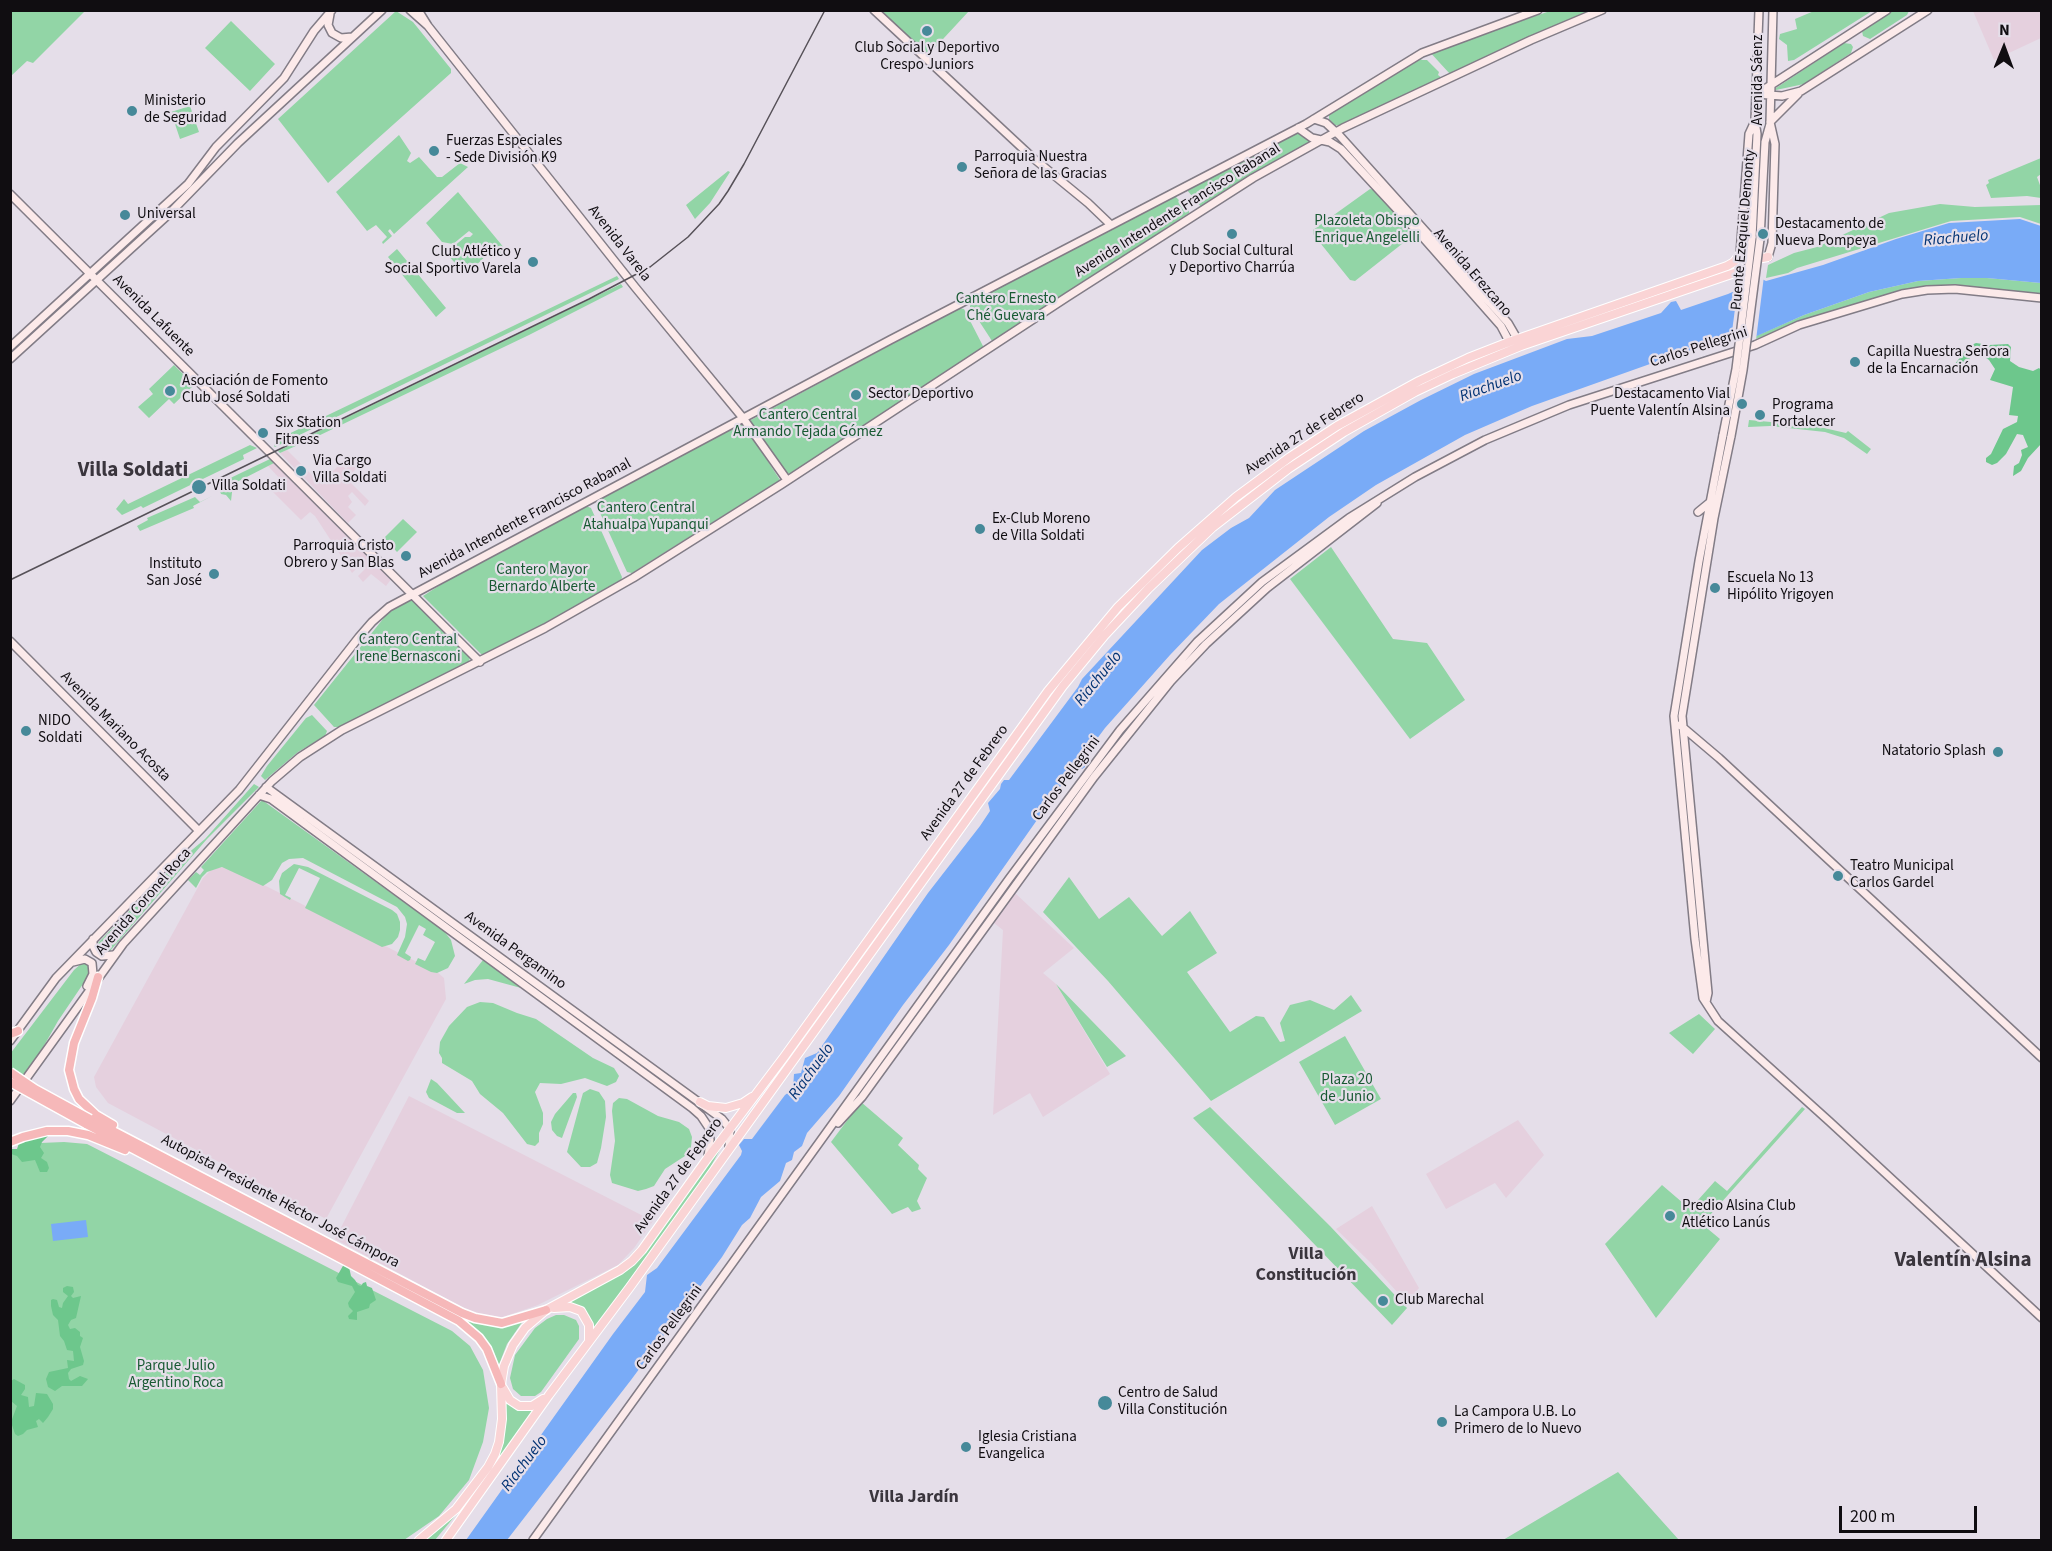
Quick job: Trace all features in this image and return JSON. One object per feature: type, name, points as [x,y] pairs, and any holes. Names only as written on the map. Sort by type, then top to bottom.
[{"type":"highway","points":[[99,976],[71,1051],[69,1070],[74,1089],[80,1099],[96,1115],[164,1157]]},
{"type":"highway","name":"Autopista Presidente Héctor José Cámpora","points":[[10,1072],[88,1122],[164,1157],[469,1316],[502,1323],[546,1310]]},
{"type":"highway","name":"Autopista Presidente Héctor José Cámpora","points":[[10,1082],[459,1321],[479,1338],[487,1349],[501,1384]]},
{"type":"highway","points":[[10,1142],[47,1131],[79,1133],[168,1167]]},
{"type":"main road","points":[[10,359],[176,208],[238,143],[382,10]]},
{"type":"main road","name":"Avenida Varela","points":[[410,10],[428,26]]},
{"type":"main road","name":"Avenida Varela","points":[[418,10],[428,26],[635,287],[743,418],[787,480]]},
{"type":"main road","points":[[874,10],[1033,158],[1111,225]]},
{"type":"main road","name":"Avenida Intendente Francisco Rabanal","points":[[251,776],[372,622],[389,607],[743,418],[1298,128],[1422,53],[1539,10]]},
{"type":"main road","name":"Avenida Intendente Francisco Rabanal","points":[[266,787],[293,761],[334,735],[480,662],[594,601],[787,480],[1253,178],[1336,131],[1602,10]]},
{"type":"main road","name":"Avenida Sáenz","points":[[1740,254],[1749,134],[1755,121],[1759,10]]},
{"type":"main road","name":"Avenida Sáenz","points":[[1768,257],[1772,243],[1775,144],[1770,122],[1773,10]]},
{"type":"main road","points":[[1757,94],[1887,10]]},
{"type":"main road","points":[[1770,122],[1801,91],[1928,10]]},
{"type":"main road","points":[[332,11],[328,25],[332,33],[346,39],[356,34]]},
{"type":"main road","points":[[10,347],[188,184],[216,147],[284,78],[314,31],[332,11]]},
{"type":"main road","points":[[1757,94],[1782,96],[1801,91]]},
{"type":"main road","name":"Avenida Erezcano","points":[[1314,119],[1323,121],[1336,131],[1508,323],[1515,344]]},
{"type":"main road","name":"Puente Ezequiel Demonty","points":[[1706,1002],[1708,993],[1682,712],[1736,369],[1752,237],[1757,134],[1755,121]]},
{"type":"main road","name":"Puente Ezequiel Demonty","points":[[1706,1002],[1701,993],[1697,959],[1674,716],[1709,503],[1743,370],[1760,239],[1765,142],[1770,122]]},
{"type":"main road","name":"Avenida Erezcano","points":[[1298,128],[1312,138],[1334,143],[1349,157],[1419,233],[1515,344]]},
{"type":"main road","name":"Avenida Lafuente","points":[[10,194],[480,662]]},
{"type":"main road","points":[[1740,254],[1740,257],[1746,261],[1768,257]]},
{"type":"main road","name":"Avenida 27 de Febrero","points":[[1515,344],[1727,266],[1734,262],[1740,254]]},
{"type":"main road","name":"Avenida 27 de Febrero","points":[[419,1540],[456,1509],[488,1467],[495,1454],[502,1419],[501,1384],[504,1366],[513,1345],[525,1328],[546,1310],[620,1270],[632,1261],[1006,757],[1084,646],[1141,583],[1269,472],[1337,426],[1419,381],[1468,358],[1752,267],[1768,257]]},
{"type":"main road","points":[[965,306],[985,296],[995,286]]},
{"type":"main road","name":"Carlos Pellegrini","points":[[533,1540],[829,1130],[862,1097],[1094,777],[1164,689],[1206,644],[1240,611],[1296,564],[1370,510],[1382,497],[1440,463],[1505,431],[1579,402],[1760,343],[1799,325],[1914,292],[1956,289],[2042,298]]},
{"type":"main road","points":[[1698,512],[1709,503]]},
{"type":"main road","name":"Avenida 27 de Febrero","points":[[1006,757],[1105,635],[1135,602],[1141,601],[1149,592],[1148,589],[1211,523]]},
{"type":"main road","points":[[1141,583],[1148,589]]},
{"type":"main road","name":"Avenida Mariano Acosta","points":[[10,641],[200,831]]},
{"type":"main road","points":[[1674,716],[1682,726],[2042,1058]]},
{"type":"main road","name":"Avenida 27 de Febrero","points":[[446,1540],[994,780],[1001,778],[1011,764],[1006,757]]},
{"type":"main road","name":"Avenida Coronel Roca","points":[[10,1041],[14,1032],[69,964],[251,776]]},
{"type":"main road","name":"Avenida Coronel Roca","points":[[10,1101],[113,955],[266,787]]},
{"type":"main road","name":"Avenida Pergamino","points":[[266,787],[700,1102],[722,1119],[730,1129]]},
{"type":"main road","name":"Avenida Pergamino","points":[[259,795],[271,799],[692,1108],[709,1128],[711,1140],[707,1159]]},
{"type":"main road","points":[[93,939],[94,949],[99,955],[106,957],[113,955]]},
{"type":"main road","points":[[62,1029],[64,1019],[90,981],[94,970],[92,963],[85,959],[69,964]]},
{"type":"main road","points":[[1706,1002],[1710,1012],[1718,1021],[2042,1318]]},
{"type":"main road","points":[[700,1102],[726,1108],[743,1103],[758,1092]]},
{"type":"main road","points":[[729,1148],[730,1129]]},
{"type":"main road","points":[[546,1310],[565,1306],[579,1310],[588,1323],[589,1342]]},
{"type":"main road","points":[[501,1384],[508,1398],[521,1406],[535,1405],[549,1395]]},
{"type":"main road","points":[[441,1540],[464,1515]]},
{"type":"shaded area","points":[[1973,11],[2041,11],[2041,38],[1994,60]]},
{"type":"shaded area","points":[[287,450],[312,475],[316,471],[320,475],[325,470],[330,474],[340,464],[346,469],[351,463],[357,468],[352,473],[356,477],[351,483],[369,501],[365,506],[352,492],[348,496],[352,502],[348,507],[356,515],[348,523],[280,453]]},
{"type":"shaded area","points":[[274,463],[392,578],[386,586],[371,574],[363,582],[358,576],[366,568],[361,564],[352,573],[315,516],[310,512],[301,520],[272,491],[282,481],[268,466]]},
{"type":"shaded area","points":[[224,867],[437,972],[444,978],[446,999],[326,1219],[108,1103],[96,1087],[94,1077],[203,878],[212,869]]},
{"type":"shaded area","points":[[1015,893],[1074,948],[1043,973],[1056,984],[1110,1074],[1043,1117],[1030,1093],[993,1115],[1003,930],[994,923]]},
{"type":"shaded area","points":[[409,1096],[653,1221],[634,1248],[618,1265],[538,1305],[500,1318],[477,1315],[458,1307],[335,1239]]},
{"type":"shaded area","points":[[1518,1120],[1544,1155],[1506,1198],[1495,1183],[1446,1209],[1426,1174]]},
{"type":"shaded area","points":[[1372,1206],[1419,1288],[1407,1303],[1336,1229]]},
{"type":"green space","points":[[10,11],[85,11],[33,63],[27,61],[11,76]]},
{"type":"green space","points":[[396,11],[413,22],[451,69],[451,73],[328,183],[278,119]]},
{"type":"green space","name":"Club Social y Deportivo Crespo Juniors","points":[[880,11],[969,11],[931,52],[926,52]]},
{"type":"green space","points":[[1550,11],[1592,11],[1450,74],[1428,50],[1432,52]]},
{"type":"green space","points":[[1814,11],[1872,11],[1794,60],[1788,61],[1787,45],[1779,39],[1780,34],[1797,29],[1795,19]]},
{"type":"green space","points":[[1891,11],[1909,11],[1907,15],[1870,39],[1863,36],[1864,28]]},
{"type":"green space","points":[[231,21],[275,64],[250,91],[205,48]]},
{"type":"green space","points":[[1844,43],[1851,44],[1853,47],[1851,53],[1804,84],[1776,90],[1776,88]]},
{"type":"green space","points":[[1419,58],[1427,60],[1442,78],[1342,126],[1335,125],[1329,119],[1329,113]]},
{"type":"green space","points":[[190,106],[199,132],[180,139],[171,112]]},
{"type":"green space","points":[[1298,131],[1311,141],[1201,207],[1187,190]]},
{"type":"green space","points":[[399,135],[411,153],[407,161],[410,163],[419,157],[437,177],[442,177],[460,163],[468,167],[394,234],[390,229],[388,231],[392,236],[383,244],[382,242],[387,237],[376,225],[367,231],[336,192]]},
{"type":"green space","points":[[2041,158],[2041,174],[2037,177],[2041,188],[2041,198],[2027,196],[1991,198],[1986,185],[1989,183],[1988,180]]},
{"type":"green space","points":[[728,171],[730,172],[710,203],[695,219],[686,205]]},
{"type":"green space","name":"Plazoleta Obispo Enrique Angelelli","points":[[1370,189],[1375,190],[1413,231],[1412,236],[1355,281],[1350,280],[1313,234],[1313,230]]},
{"type":"green space","points":[[458,192],[505,249],[497,257],[491,251],[468,273],[463,272],[446,253],[465,237],[473,234],[469,231],[453,244],[442,242],[426,223]]},
{"type":"green space","name":"Cantero Ernesto Ché Guevara","points":[[1176,197],[1189,213],[996,341],[992,341],[970,305],[994,290]]},
{"type":"green space","points":[[1940,204],[1975,207],[2041,205],[2041,224],[2020,217],[1951,221],[1766,278],[1768,265],[1794,253],[1817,247],[1889,213]]},
{"type":"green space","points":[[397,249],[446,308],[436,317],[388,257]]},
{"type":"green space","points":[[617,276],[619,279],[274,446],[276,440]]},
{"type":"green space","points":[[1961,278],[2041,283],[2041,295],[1937,288],[1796,323],[1756,339],[1756,336],[1804,315],[1869,292],[1918,281]]},
{"type":"green space","points":[[621,284],[623,287],[529,335],[316,437],[280,453],[278,451]]},
{"type":"green space","name":"Cantero Central Armando Tejada Gómez","points":[[959,308],[964,309],[984,348],[792,474],[786,473],[750,423],[751,420]]},
{"type":"green space","points":[[1976,343],[2008,344],[2011,347],[2010,361],[2019,367],[2033,371],[2039,368],[2041,370],[2041,444],[2028,458],[2021,471],[2013,476],[2014,466],[2019,463],[2022,455],[2021,450],[2028,447],[2023,435],[2017,434],[2006,454],[1997,463],[1992,465],[1986,462],[1986,458],[1991,454],[2003,429],[2017,422],[2018,416],[2009,415],[2013,387],[1990,380],[1995,369],[1989,360],[1977,352],[1970,355],[1969,363],[1973,370],[1968,372],[1965,369],[1959,369],[1955,364],[1969,346]]},
{"type":"green space","name":"Asociación de Fomento Club José Soldati","points":[[174,365],[194,385],[174,404],[169,399],[149,418],[138,407],[153,394],[149,389]]},
{"type":"green space","points":[[1749,420],[1815,426],[1846,433],[1848,431],[1871,449],[1867,454],[1844,438],[1825,432],[1770,426],[1748,427]]},
{"type":"green space","name":"Cantero Central Atahualpa Yupanqui","points":[[740,424],[745,426],[780,480],[632,573],[627,572],[596,504],[597,501]]},
{"type":"green space","points":[[250,445],[257,448],[243,455],[244,459],[143,508],[141,506],[122,515],[116,509],[124,499],[128,504]]},
{"type":"green space","points":[[270,459],[274,463],[233,484],[231,501],[226,495],[221,494],[220,491],[223,489],[220,483]]},
{"type":"green space","points":[[212,496],[193,506],[194,508],[140,531],[137,526],[148,520],[147,518],[195,497],[200,502]]},
{"type":"green space","name":"Cantero Mayor Bernardo Alberte","points":[[586,506],[591,508],[622,577],[621,581],[555,623],[547,623],[481,654],[423,596],[448,580]]},
{"type":"green space","points":[[403,519],[417,532],[397,552],[384,538]]},
{"type":"green space","points":[[1331,547],[1393,639],[1427,643],[1465,700],[1410,739],[1290,579]]},
{"type":"green space","name":"Cantero Central Irene Bernasconi","points":[[409,599],[413,600],[470,657],[469,662],[339,727],[334,727],[314,705],[387,614]]},
{"type":"green space","points":[[312,715],[327,731],[325,736],[298,752],[265,780],[261,776],[267,766],[306,718]]},
{"type":"green space","points":[[254,784],[259,787],[207,839],[110,951],[99,951],[98,943],[174,865],[205,839]]},
{"type":"green space","points":[[262,800],[444,931],[451,940],[455,956],[448,968],[437,973],[415,964],[418,958],[425,961],[435,942],[423,935],[426,929],[419,925],[405,953],[411,957],[410,960],[397,955],[405,937],[407,924],[405,917],[397,907],[303,858],[289,859],[282,863],[272,880],[263,886],[222,867],[207,872],[196,888],[188,880],[196,872],[200,875],[204,870],[201,867]]},
{"type":"green space","points":[[294,864],[308,867],[392,910],[397,914],[400,922],[398,937],[392,944],[382,947],[305,908],[320,878],[299,868],[285,895],[291,898],[290,900],[280,894],[279,881],[282,873]]},
{"type":"green space","points":[[1069,877],[1099,919],[1129,897],[1162,936],[1190,911],[1217,953],[1187,972],[1230,1032],[1256,1016],[1264,1017],[1280,1042],[1285,1041],[1280,1023],[1290,1005],[1310,1000],[1334,1010],[1351,995],[1362,1011],[1211,1101],[1108,981],[1043,912]]},
{"type":"green space","points":[[483,960],[521,988],[488,979],[464,984]]},
{"type":"green space","points":[[83,962],[90,963],[93,974],[83,984],[41,1051],[11,1091],[10,1054],[74,970]]},
{"type":"green space","points":[[1056,984],[1126,1056],[1107,1067]]},
{"type":"green space","points":[[480,1002],[493,1003],[536,1019],[593,1058],[614,1068],[619,1076],[616,1082],[607,1086],[585,1078],[561,1084],[540,1083],[535,1092],[543,1113],[543,1124],[539,1133],[539,1142],[535,1146],[527,1144],[503,1113],[480,1094],[472,1081],[442,1063],[439,1053],[440,1042],[449,1026],[467,1007]]},
{"type":"green space","points":[[1699,1014],[1715,1029],[1693,1054],[1669,1033]]},
{"type":"green space","name":"Plaza 20 de Junio","points":[[1345,1036],[1381,1099],[1335,1125],[1299,1062]]},
{"type":"green space","points":[[431,1079],[465,1113],[457,1113],[429,1098],[426,1092]]},
{"type":"green space","points":[[590,1089],[599,1092],[605,1101],[606,1117],[597,1163],[590,1167],[581,1167],[567,1152],[583,1093]]},
{"type":"green space","points":[[573,1093],[576,1093],[577,1097],[562,1138],[552,1130],[551,1122]]},
{"type":"green space","points":[[619,1098],[627,1099],[658,1116],[679,1122],[689,1129],[692,1137],[691,1147],[685,1156],[665,1169],[654,1186],[638,1191],[612,1183],[610,1175],[615,1141],[612,1111],[613,1103]]},
{"type":"green space","points":[[861,1102],[903,1138],[898,1145],[919,1165],[918,1169],[927,1178],[917,1201],[921,1209],[912,1212],[908,1207],[892,1214],[831,1142]]},
{"type":"green space","points":[[1210,1107],[1330,1226],[1407,1308],[1392,1325],[1193,1118]]},
{"type":"green space","name":"Predio Alsina Club Atlético Lanús","points":[[1802,1107],[1805,1109],[1702,1224],[1720,1239],[1656,1318],[1605,1244],[1662,1185],[1690,1209],[1715,1181],[1727,1191]]},
{"type":"green space","points":[[45,1134],[48,1136],[40,1147],[44,1153],[41,1158],[47,1162],[49,1168],[47,1172],[40,1172],[35,1160],[22,1162],[17,1156],[11,1154],[10,1149],[17,1149],[20,1140]]},
{"type":"green space","points":[[727,1137],[706,1175],[591,1333],[588,1319],[560,1305],[625,1270]]},
{"type":"green space","name":"Parque Julio Argentino Roca","points":[[40,1143],[87,1144],[452,1331],[470,1346],[483,1370],[489,1408],[483,1442],[469,1480],[439,1516],[404,1540],[11,1540],[10,1155]]},
{"type":"green space","points":[[344,1264],[349,1267],[351,1276],[358,1285],[361,1286],[366,1282],[367,1286],[372,1288],[376,1300],[370,1304],[369,1308],[357,1312],[357,1320],[349,1319],[348,1316],[353,1311],[348,1303],[355,1292],[352,1286],[338,1282],[336,1278]]},
{"type":"green space","points":[[73,1287],[74,1292],[71,1296],[73,1298],[81,1296],[76,1318],[68,1325],[70,1329],[75,1328],[80,1332],[83,1338],[80,1347],[84,1361],[83,1365],[71,1369],[68,1373],[69,1379],[71,1381],[80,1376],[88,1379],[82,1386],[62,1386],[55,1391],[48,1387],[46,1379],[49,1372],[68,1368],[67,1360],[74,1361],[73,1351],[67,1350],[60,1336],[58,1320],[53,1315],[51,1306],[53,1299],[57,1300],[59,1307],[62,1308],[68,1296],[63,1292],[63,1288]]},
{"type":"green space","points":[[456,1314],[490,1325],[523,1321],[507,1344],[498,1367],[484,1338]]},
{"type":"green space","points":[[556,1315],[564,1315],[576,1320],[579,1326],[579,1339],[541,1392],[535,1396],[521,1396],[513,1389],[510,1378],[515,1355],[535,1328]]},
{"type":"green space","points":[[14,1379],[25,1385],[21,1395],[28,1397],[29,1407],[34,1406],[36,1393],[47,1394],[53,1404],[53,1409],[43,1423],[39,1419],[36,1421],[38,1427],[18,1436],[11,1422],[17,1406],[11,1401],[11,1381]]},
{"type":"green space","points":[[504,1395],[512,1405],[540,1404],[484,1481],[435,1540],[425,1540],[455,1513],[496,1457]]},
{"type":"green space","points":[[1618,1472],[1679,1540],[1503,1540]]},
{"type":"water","name":"Riachuelo","points":[[2020,219],[2041,226],[2041,283],[1961,278],[1918,281],[1869,292],[1804,315],[1750,339],[1678,354],[1532,406],[1465,435],[1376,485],[1329,517],[1219,604],[1105,728],[1082,759],[1085,767],[1082,769],[1075,766],[839,1096],[807,1133],[802,1146],[794,1152],[792,1160],[786,1163],[780,1181],[761,1197],[750,1218],[742,1225],[722,1257],[631,1380],[507,1540],[466,1540],[645,1292],[647,1275],[657,1268],[741,1155],[739,1145],[744,1139],[752,1139],[785,1095],[793,1089],[794,1074],[801,1073],[805,1058],[817,1053],[928,893],[980,826],[990,811],[988,803],[1000,789],[1001,784],[1004,780],[1009,780],[1082,679],[1202,550],[1231,528],[1249,518],[1275,490],[1364,431],[1474,374],[1567,339],[1592,336],[1661,313],[1671,302],[1676,301],[1681,310],[1728,294],[1760,278],[1766,281],[1823,265],[1949,223]]},
{"type":"water","points":[[86,1220],[88,1237],[53,1241],[51,1224]]},
{"type":"pier","points":[[1760,275],[1764,276],[1756,340],[1730,347],[1738,286]]},
{"type":"railway","points":[[10,580],[589,299],[650,267],[688,237],[728,191],[825,10]]},
{"type":"place","name":"Club Social y Deportivo Crespo Juniors","points":[[927,31]]},
{"type":"place","name":"Ministerio de Seguridad","points":[[132,111]]},
{"type":"place","name":"Fuerzas Especiales - Sede División K9","points":[[434,151]]},
{"type":"place","name":"Parroquia Nuestra Señora de las Gracias","points":[[962,167]]},
{"type":"place","name":"Universal","points":[[125,215]]},
{"type":"place","name":"Club Social Cultural y Deportivo Charrúa","points":[[1232,234]]},
{"type":"place","name":"Destacamento de Nueva Pompeya","points":[[1763,234]]},
{"type":"place","name":"Club Atlético y Social Sportivo Varela","points":[[533,262]]},
{"type":"place","name":"Capilla Nuestra Señora de la Encarnación","points":[[1855,362]]},
{"type":"place","name":"Asociación de Fomento Club José Soldati","points":[[170,391]]},
{"type":"place","name":"Sector Deportivo","points":[[856,395]]},
{"type":"place","name":"Destacamento Vial Puente Valentín Alsina","points":[[1742,404]]},
{"type":"place","name":"Programa Fortalecer","points":[[1760,415]]},
{"type":"place","name":"Six Station Fitness","points":[[263,433]]},
{"type":"place","name":"Via Cargo Villa Soldati","points":[[301,471]]},
{"type":"place","name":"Villa Soldati","points":[[199,487]]},
{"type":"place","name":"Ex-Club Moreno de Villa Soldati","points":[[980,529]]},
{"type":"place","name":"Parroquia Cristo Obrero y San Blas","points":[[406,556]]},
{"type":"place","name":"Instituto San José","points":[[214,574]]},
{"type":"place","name":"Escuela No 13 Hipólito Yrigoyen","points":[[1715,588]]},
{"type":"place","name":"NIDO Soldati","points":[[26,731]]},
{"type":"place","name":"Natatorio Splash","points":[[1998,752]]},
{"type":"place","name":"Teatro Municipal Carlos Gardel","points":[[1838,876]]},
{"type":"place","name":"Predio Alsina Club Atlético Lanús","points":[[1670,1216]]},
{"type":"place","name":"Club Marechal","points":[[1383,1301]]},
{"type":"place","name":"Centro de Salud Villa Constitución","points":[[1105,1403]]},
{"type":"place","name":"La Campora U.B. Lo Primero de lo Nuevo","points":[[1442,1422]]},
{"type":"place","name":"Iglesia Cristiana Evangelica","points":[[966,1447]]},
{"type":"district","name":"Villa Soldati","points":[[133,471]]},
{"type":"district","name":"Valentín Alsina","points":[[1963,1261]]},
{"type":"district","name":"Villa Constitución","points":[[1306,1265]]},
{"type":"district","name":"Villa Jardín","points":[[914,1498]]}]
